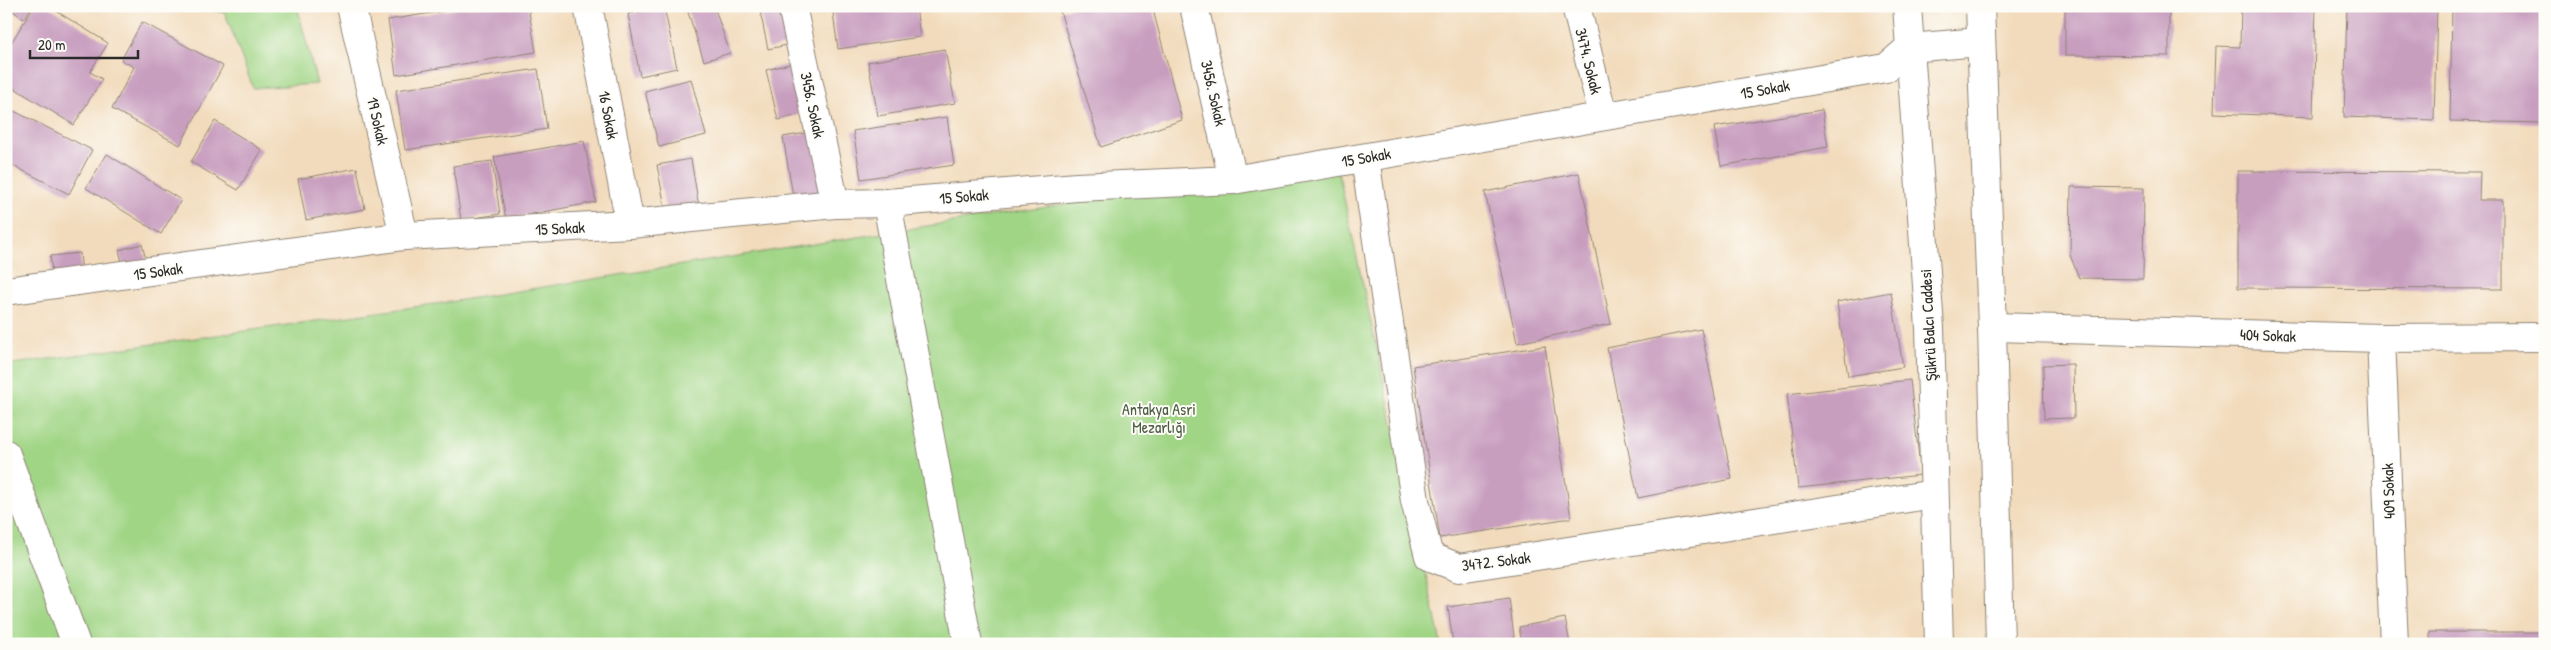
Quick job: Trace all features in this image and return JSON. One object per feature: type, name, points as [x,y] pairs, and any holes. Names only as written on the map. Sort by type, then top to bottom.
[{"type":"street","name":"19 Sokak","points":[[351,6],[404,236]]},
{"type":"street","name":"16 Sokak","points":[[588,6],[630,224]]},
{"type":"street","name":"3456. Sokak","points":[[792,6],[835,204]]},
{"type":"street","name":"3456. Sokak","points":[[1194,6],[1233,180]]},
{"type":"street","name":"3474. Sokak","points":[[1576,6],[1603,116]]},
{"type":"street","name":"Şükrü Balcı Caddesi","points":[[1907,6],[1930,328],[1939,644]]},
{"type":"street","points":[[1980,6],[1992,327],[2000,644]]},
{"type":"street","points":[[1909,48],[1980,42]]},
{"type":"street","name":"15 Sokak","points":[[7,290],[404,236],[630,224],[835,204],[887,203],[1078,187],[1233,180],[1886,68],[1909,48]]},
{"type":"street","name":"3472. Sokak","points":[[1365,158],[1415,502],[1429,556],[1459,568],[1934,494]]},
{"type":"street","points":[[887,203],[968,644]]},
{"type":"street","name":"404 Sokak","points":[[1992,327],[2381,338],[2545,337]]},
{"type":"street","name":"409 Sokak","points":[[2381,338],[2394,644]]},
{"type":"street","points":[[6,454],[76,644]]},
{"type":"green space","points":[[191,6],[297,6],[317,84],[253,88],[225,13]]},
{"type":"green space","name":"Antakya Asri Mezarlığı","points":[[1336,161],[1441,644],[6,644],[6,365],[449,302]]},
{"type":"building","points":[[6,6],[32,6],[24,19]]},
{"type":"building","points":[[34,6],[48,6],[108,43],[90,72],[102,79],[74,125],[6,83],[6,51]]},
{"type":"building","points":[[475,6],[528,6],[536,52],[396,75],[388,20]]},
{"type":"building","points":[[686,6],[714,6],[730,53],[704,61]]},
{"type":"building","points":[[759,6],[780,6],[787,45],[768,49]]},
{"type":"building","points":[[832,6],[916,6],[920,37],[838,49]]},
{"type":"building","points":[[1078,6],[1152,6],[1182,120],[1101,147],[1060,11]]},
{"type":"building","points":[[2065,6],[2169,6],[2169,56],[2065,55]]},
{"type":"building","points":[[2241,6],[2316,6],[2313,117],[2214,113],[2216,46],[2240,47]]},
{"type":"building","points":[[2347,6],[2437,6],[2434,120],[2344,117]]},
{"type":"building","points":[[2452,6],[2545,6],[2545,123],[2450,121]]},
{"type":"building","points":[[664,7],[677,68],[640,76],[628,14]]},
{"type":"building","points":[[142,22],[223,66],[180,145],[112,109],[134,67],[121,60]]},
{"type":"building","points":[[945,49],[955,103],[878,116],[868,62]]},
{"type":"building","points":[[797,62],[809,112],[778,120],[766,70]]},
{"type":"building","points":[[538,69],[547,129],[405,150],[396,90]]},
{"type":"building","points":[[691,79],[706,135],[659,147],[645,91]]},
{"type":"building","points":[[6,107],[92,150],[69,194],[6,162]]},
{"type":"building","points":[[1822,110],[1828,147],[1721,166],[1714,127]]},
{"type":"building","points":[[947,117],[954,165],[861,179],[853,131]]},
{"type":"building","points":[[215,121],[262,150],[238,190],[191,162]]},
{"type":"building","points":[[813,132],[823,197],[794,202],[783,137]]},
{"type":"building","points":[[584,141],[596,202],[506,219],[494,157]]},
{"type":"building","points":[[107,154],[181,200],[161,234],[86,188]]},
{"type":"building","points":[[691,159],[699,207],[666,213],[657,165]]},
{"type":"building","points":[[492,161],[500,214],[461,220],[453,166]]},
{"type":"building","points":[[357,168],[365,209],[306,220],[298,179]]},
{"type":"building","points":[[2238,171],[2480,172],[2479,200],[2503,200],[2503,289],[2238,288]]},
{"type":"building","points":[[1579,173],[1611,324],[1517,343],[1485,192]]},
{"type":"building","points":[[2071,187],[2144,188],[2143,279],[2079,278],[2070,255]]},
{"type":"building","points":[[142,244],[150,277],[127,282],[119,250]]},
{"type":"building","points":[[80,253],[83,284],[54,288],[50,256]]},
{"type":"building","points":[[1891,292],[1903,367],[1848,376],[1837,302]]},
{"type":"building","points":[[1701,329],[1732,479],[1638,498],[1607,348]]},
{"type":"building","points":[[1545,346],[1571,518],[1440,538],[1413,366]]},
{"type":"building","points":[[2073,364],[2074,418],[2044,419],[2043,365]]},
{"type":"building","points":[[1910,380],[1921,475],[1798,488],[1787,394]]},
{"type":"building","points":[[1509,598],[1515,644],[1453,644],[1448,607]]},
{"type":"building","points":[[1565,618],[1570,644],[1522,644],[1519,627]]},
{"type":"building","points":[[2430,632],[2544,632],[2545,644],[2430,644]]}]
